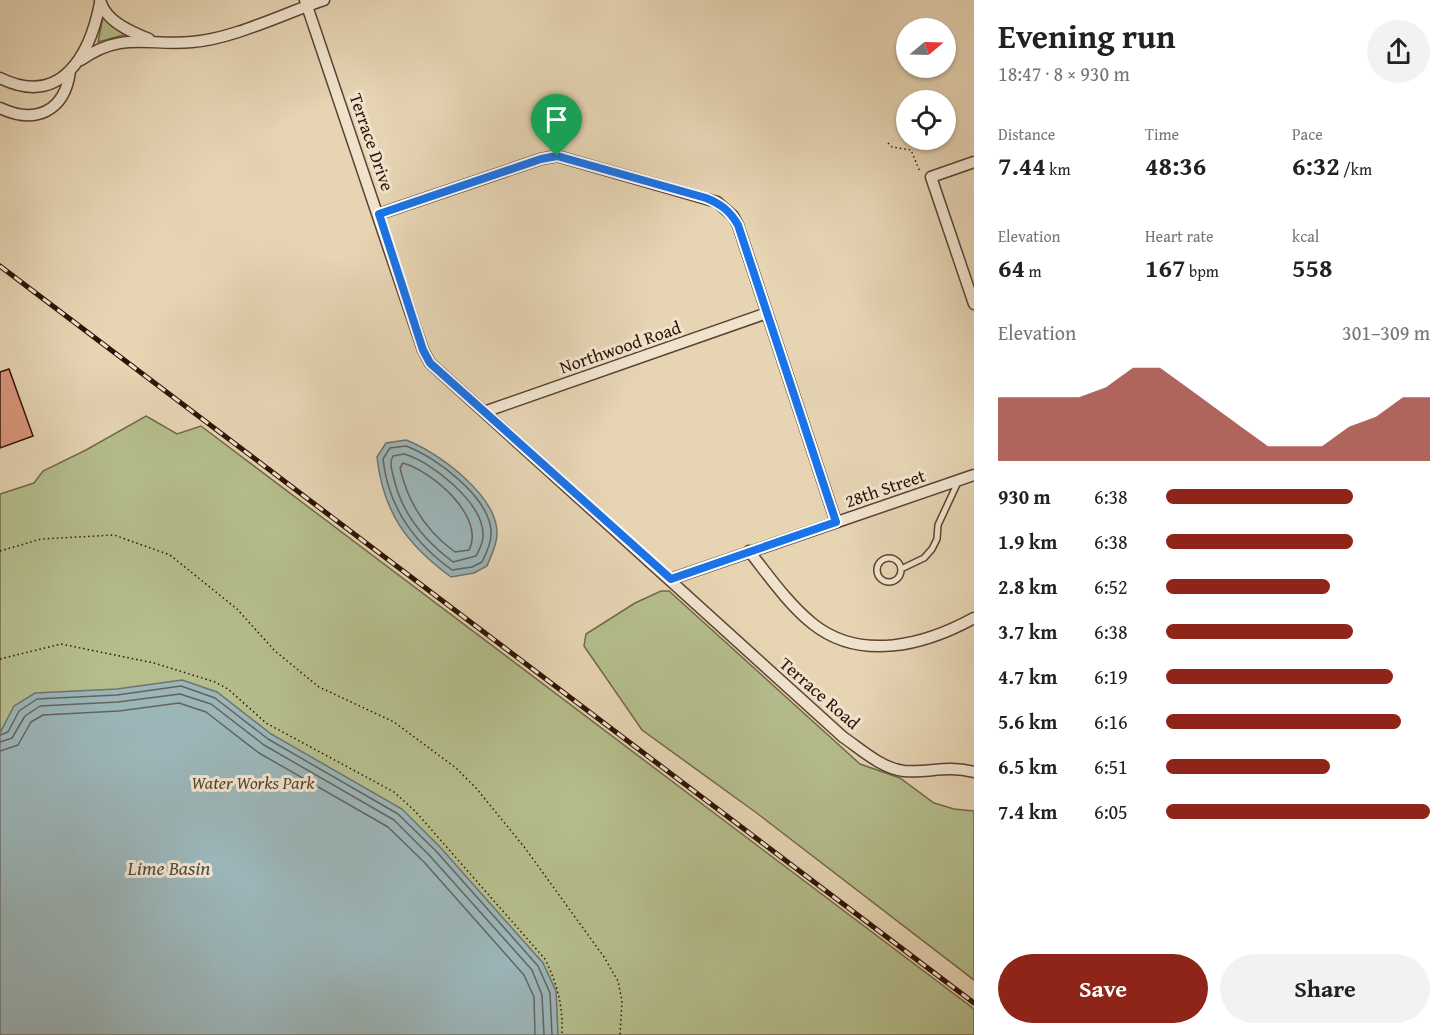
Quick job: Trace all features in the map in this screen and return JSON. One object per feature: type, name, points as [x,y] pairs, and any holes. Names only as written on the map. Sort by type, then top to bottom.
[{"type":"street","points":[[0,78],[19,86],[38,86],[56,81],[92,52],[112,45],[152,40],[193,42],[243,29],[306,3],[324,0]]},
{"type":"street","points":[[100,2],[114,20],[129,31],[152,40]]},
{"type":"street","points":[[81,60],[94,33],[100,2]]},
{"type":"street","name":"Terrace Drive","points":[[306,3],[430,363],[671,579]]},
{"type":"street","points":[[0,108],[28,115],[48,111],[60,101],[66,91],[70,71]]},
{"type":"street","points":[[379,214],[541,159],[557,156],[706,198],[726,208],[738,225],[836,522]]},
{"type":"street","points":[[974,162],[925,175],[974,304]]},
{"type":"street","name":"Northwood Road","points":[[484,412],[767,313]]},
{"type":"street","name":"28th Street","points":[[671,579],[974,475]]},
{"type":"street","points":[[749,551],[796,608],[825,631],[848,641],[872,646],[905,645],[936,636],[974,618]]},
{"type":"street","name":"Terrace Road","points":[[671,579],[843,737],[877,761],[905,771],[947,767],[974,772]]},
{"type":"lane","points":[[901,569],[896,560],[888,558],[881,561],[877,570],[882,579],[891,581],[898,578],[901,569],[924,558],[937,539],[938,525],[959,481]]},
{"type":"path","points":[[888,143],[892,147],[911,150],[925,175]]},
{"type":"path","points":[[0,551],[41,539],[114,535],[170,555],[237,609],[275,651],[312,681],[394,722],[456,768],[476,788],[525,848],[604,957],[618,981],[622,1001],[620,1035]]},
{"type":"path","points":[[0,658],[61,644],[154,663],[215,682],[228,690],[266,723],[394,792],[415,811],[545,959],[558,987],[563,1012],[562,1035]]},
{"type":"green space","points":[[103,17],[124,34],[124,35],[98,42]]},
{"type":"green space","name":"Water Works Park","points":[[146,416],[177,434],[201,426],[974,1009],[974,1035],[0,1035],[0,494],[34,483],[43,471]]},
{"type":"green space","points":[[661,591],[669,591],[860,764],[900,778],[934,803],[954,809],[974,811],[974,980],[758,814],[642,730],[584,646],[586,634],[635,603]]},
{"type":"water","points":[[406,440],[434,454],[449,465],[464,477],[488,505],[495,520],[497,534],[487,566],[474,573],[451,577],[422,552],[400,526],[385,494],[377,457],[386,443]]},
{"type":"water","name":"Lime Basin","points":[[182,680],[217,692],[271,734],[402,809],[440,847],[543,963],[556,991],[558,1035],[0,1035],[0,733],[14,706],[35,693],[117,689]]},
{"type":"building","points":[[9,369],[33,436],[0,448],[0,372]]},
{"type":"railway","points":[[0,266],[974,1003]]},
{"type":"route","points":[[557,156],[706,198],[726,208],[733,216],[738,225],[836,522],[671,579],[430,363],[423,350],[379,214],[541,159],[557,156]]}]
